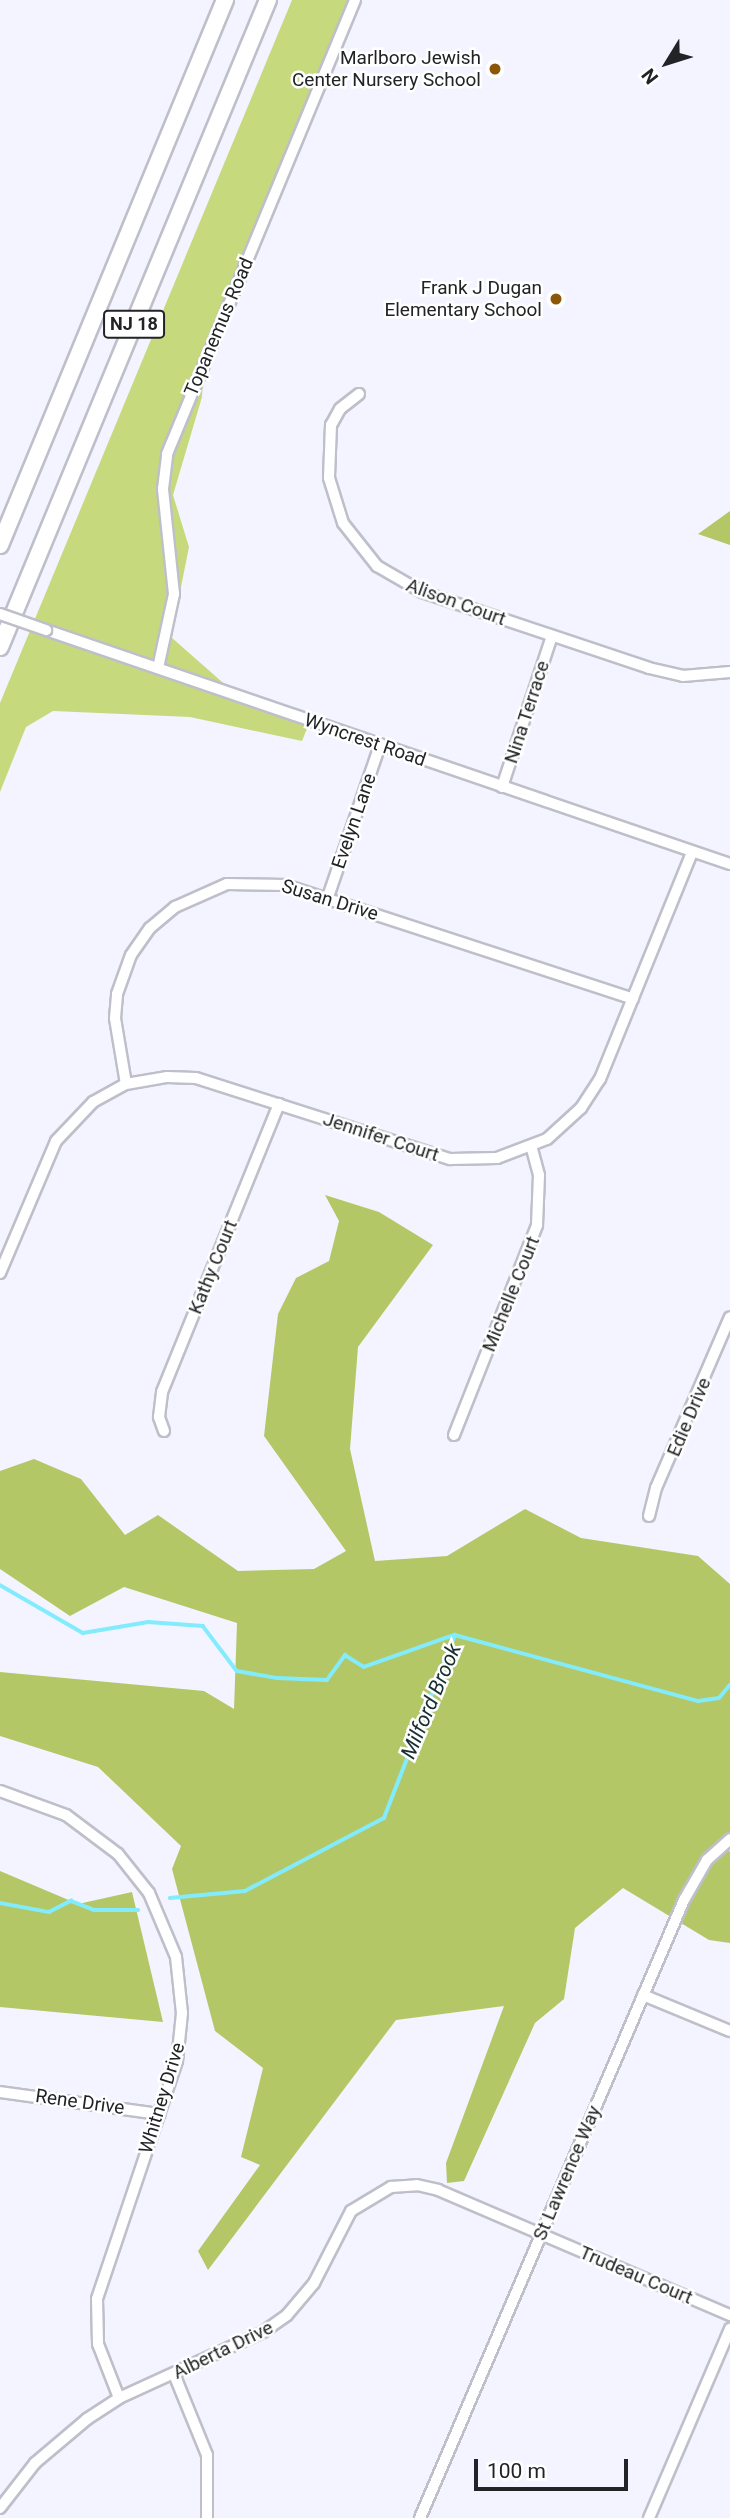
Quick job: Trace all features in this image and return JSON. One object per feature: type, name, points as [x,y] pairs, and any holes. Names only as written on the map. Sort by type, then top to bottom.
[{"type":"highway","name":"NJ 18","points":[[0,545],[225,0]]},
{"type":"highway","name":"NJ 18","points":[[0,647],[268,0]]},
{"type":"street","name":"Topanemus Road","points":[[158,668],[174,594],[163,489],[167,454],[355,0]]},
{"type":"street","name":"Alison Court","points":[[359,394],[336,414],[327,455],[333,499],[354,542],[377,566],[405,584],[552,636],[670,673],[730,672]]},
{"type":"street","name":"Wyncrest Road","points":[[0,614],[730,864]]},
{"type":"street","name":"Nina Terrace","points":[[502,787],[552,636]]},
{"type":"street","name":"Evelyn Lane","points":[[328,897],[380,746]]},
{"type":"street","name":"Jennifer Court","points":[[0,1273],[56,1141],[93,1102],[126,1084],[167,1077],[196,1079],[450,1159],[485,1160],[532,1148],[570,1121],[591,1094],[633,999],[692,852]]},
{"type":"street","name":"Susan Drive","points":[[126,1084],[115,1033],[117,994],[131,955],[157,921],[194,895],[239,883],[285,885],[328,897],[633,999]]},
{"type":"street","name":"Kathy Court","points":[[164,1432],[159,1417],[162,1392],[279,1104]]},
{"type":"street","name":"Michelle Court","points":[[454,1435],[537,1225],[539,1175],[532,1148]]},
{"type":"street","name":"Edie Drive","points":[[649,1516],[656,1488],[730,1317]]},
{"type":"street","name":"Whitney Drive","points":[[0,1791],[40,1803],[97,1835],[132,1871],[159,1913],[176,1957],[182,2013],[177,2061],[97,2299],[98,2344],[119,2398]]},
{"type":"street","name":"St Lawrence Way","points":[[420,2518],[691,1884],[707,1860],[730,1839]]},
{"type":"street","points":[[643,1996],[730,2031]]},
{"type":"street","name":"Rene Drive","points":[[0,2092],[159,2114]]},
{"type":"street","name":"Alberta Drive","points":[[0,2508],[56,2443],[119,2398],[263,2332],[288,2315],[314,2283],[343,2220],[376,2192],[402,2186],[427,2187],[541,2234]]},
{"type":"street","name":"Trudeau Court","points":[[541,2234],[730,2315]]},
{"type":"street","points":[[649,2518],[730,2329]]},
{"type":"street","points":[[174,2374],[207,2455],[207,2518]]},
{"type":"green space","points":[[292,0],[348,0],[205,346],[202,397],[173,495],[189,547],[171,637],[238,696],[310,721],[302,741],[190,717],[53,711],[26,727],[0,792],[0,703]]},
{"type":"green space","points":[[730,511],[730,545],[698,534]]},
{"type":"green space","points":[[325,1195],[379,1212],[433,1245],[358,1347],[350,1449],[375,1561],[447,1556],[525,1509],[581,1538],[698,1556],[730,1584],[730,1837],[721,1842],[730,1852],[730,1943],[709,1940],[623,1888],[575,1928],[564,1999],[535,2023],[464,2181],[447,2183],[446,2163],[504,2006],[396,2020],[208,2270],[198,2251],[260,2165],[241,2157],[263,2068],[215,2031],[172,1869],[181,1846],[98,1767],[0,1736],[0,1672],[204,1691],[234,1709],[237,1623],[124,1587],[70,1616],[0,1569],[0,1471],[34,1459],[81,1479],[125,1535],[158,1515],[238,1571],[314,1569],[346,1551],[264,1436],[278,1314],[296,1278],[329,1261],[339,1221]]},
{"type":"green space","points":[[0,1871],[78,1904],[132,1892],[163,2022],[0,2007]]},
{"type":"waterway","points":[[0,1585],[83,1633],[148,1622],[203,1626],[237,1671],[277,1678],[327,1680],[345,1655],[364,1667],[454,1635]]},
{"type":"waterway","name":"Milford Brook","points":[[170,1898],[245,1891],[384,1818],[455,1635],[698,1701],[719,1698],[730,1685]]},
{"type":"waterway","name":"Milford Brook","points":[[0,1903],[49,1912],[71,1901],[94,1910],[138,1910]]},
{"type":"place","name":"Marlboro Jewish Center Nursery School","points":[[495,69]]},
{"type":"place","name":"Frank J Dugan Elementary School","points":[[556,299]]}]
